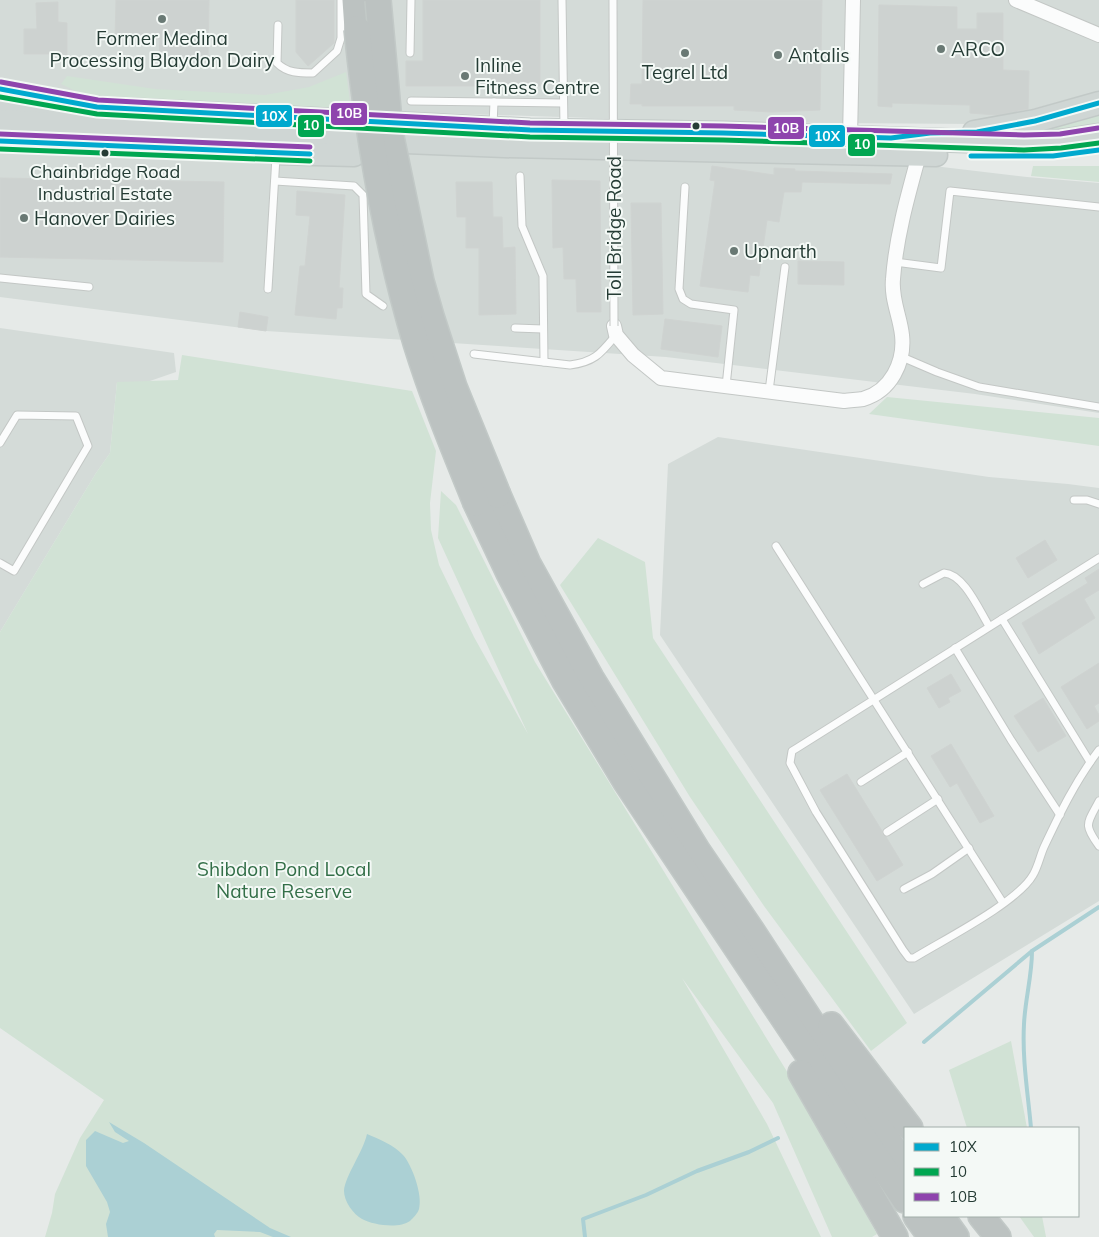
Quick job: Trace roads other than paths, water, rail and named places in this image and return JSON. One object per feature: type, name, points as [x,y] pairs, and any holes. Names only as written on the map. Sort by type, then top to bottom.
[{"type":"highway","points":[[355,0],[365,109],[378,188],[395,267],[414,335],[442,420],[487,499],[528,564],[581,662],[697,850],[904,1164]]},
{"type":"highway","points":[[378,0],[390,132],[421,281],[509,573],[565,681],[626,782],[904,1199]]},
{"type":"highway","points":[[752,931],[792,974],[909,1127]]},
{"type":"highway","points":[[761,985],[774,1026],[895,1237]]},
{"type":"highway","points":[[917,1217],[931,1237]]},
{"type":"highway","points":[[942,1217],[956,1237]]},
{"type":"highway","points":[[981,1217],[998,1237]]},
{"type":"main road","points":[[0,89],[97,107]]},
{"type":"main road","points":[[0,103],[97,107],[499,137],[919,155],[1033,157],[1099,150]]},
{"type":"main road","points":[[890,138],[930,133],[977,132],[1035,121],[1099,103]]},
{"type":"main road","points":[[0,121],[332,139],[499,137]]},
{"type":"main road","points":[[0,141],[348,155],[564,131],[723,133],[1024,143],[1062,141],[1099,136]]},
{"type":"street","points":[[850,137],[853,0]]},
{"type":"street","points":[[1016,0],[1099,35]]},
{"type":"street","points":[[615,330],[633,355],[661,378],[844,401],[863,399],[874,395],[885,387],[895,374],[902,357],[902,336],[894,302],[893,281],[895,262],[919,155]]},
{"type":"lane","points":[[278,25],[277,63],[283,69],[290,72],[313,73],[337,51],[342,38],[341,0]]},
{"type":"lane","points":[[410,53],[411,0]]},
{"type":"lane","points":[[562,0],[564,131]]},
{"type":"lane","name":"Toll Bridge Road","points":[[613,0],[615,330]]},
{"type":"lane","points":[[411,101],[563,103]]},
{"type":"lane","points":[[494,102],[499,137]]},
{"type":"lane","points":[[268,288],[276,153]]},
{"type":"lane","points":[[520,176],[522,226],[543,276],[544,362]]},
{"type":"lane","points":[[275,181],[354,186],[363,195],[366,294],[383,306]]},
{"type":"lane","points":[[685,187],[679,289],[682,299],[691,304],[734,310],[726,386]]},
{"type":"lane","points":[[895,262],[941,268],[950,190],[1099,207]]},
{"type":"lane","points":[[769,391],[785,268]]},
{"type":"lane","points":[[0,278],[90,287]]},
{"type":"lane","points":[[515,328],[544,329]]},
{"type":"lane","points":[[474,354],[570,365],[585,363],[600,353],[615,330]]},
{"type":"lane","points":[[902,357],[979,387],[1099,407]]},
{"type":"lane","points":[[0,443],[17,415],[76,416],[88,446],[14,571],[0,563]]},
{"type":"lane","points":[[1074,500],[1087,500],[1099,504]]},
{"type":"lane","points":[[776,546],[1003,903]]},
{"type":"lane","points":[[1099,558],[792,751],[790,763],[816,812],[903,950],[909,958],[914,958],[1015,895],[1032,876],[1078,779],[1099,750]]},
{"type":"lane","points":[[923,584],[944,573],[954,575],[966,589],[989,626]]},
{"type":"lane","points":[[1002,619],[1090,762]]},
{"type":"lane","points":[[955,648],[1010,740],[1060,815]]},
{"type":"lane","points":[[861,782],[908,752]]},
{"type":"lane","points":[[888,832],[938,799]]},
{"type":"lane","points":[[1099,801],[1088,822],[1088,829],[1099,846]]},
{"type":"lane","points":[[904,889],[932,874],[969,848]]},
{"type":"water","points":[[109,1122],[144,1143],[270,1228],[291,1237],[273,1237],[260,1232],[217,1230],[214,1234],[215,1237],[108,1237],[106,1224],[110,1212],[107,1202],[86,1166],[86,1140],[95,1131],[123,1143],[129,1141],[115,1132]]},
{"type":"water","points":[[367,1134],[399,1151],[413,1173],[420,1203],[417,1214],[410,1221],[399,1225],[386,1225],[367,1221],[355,1214],[346,1199],[345,1185]]},
{"type":"waterway","points":[[924,1042],[1032,951],[1099,907]]},
{"type":"waterway","points":[[1031,1127],[1024,1037],[1032,951]]},
{"type":"waterway","points":[[585,1237],[583,1219],[646,1195],[697,1171],[749,1152],[778,1138]]},
{"type":"place","name":"Former Medina Processing Blaydon Dairy","points":[[162,19]]},
{"type":"place","name":"ARCO","points":[[941,49]]},
{"type":"place","name":"Tegrel Ltd","points":[[685,53]]},
{"type":"place","name":"Antalis","points":[[778,55]]},
{"type":"place","name":"Inline Fitness Centre","points":[[465,76]]},
{"type":"place","name":"Chainbridge Road Industrial Estate","points":[[105,153]]},
{"type":"place","name":"Hanover Dairies","points":[[24,218]]},
{"type":"place","name":"Upnarth","points":[[734,251]]},
{"type":"park label","name":"Shibdon Pond Local Nature Reserve","points":[[284,880]]}]
